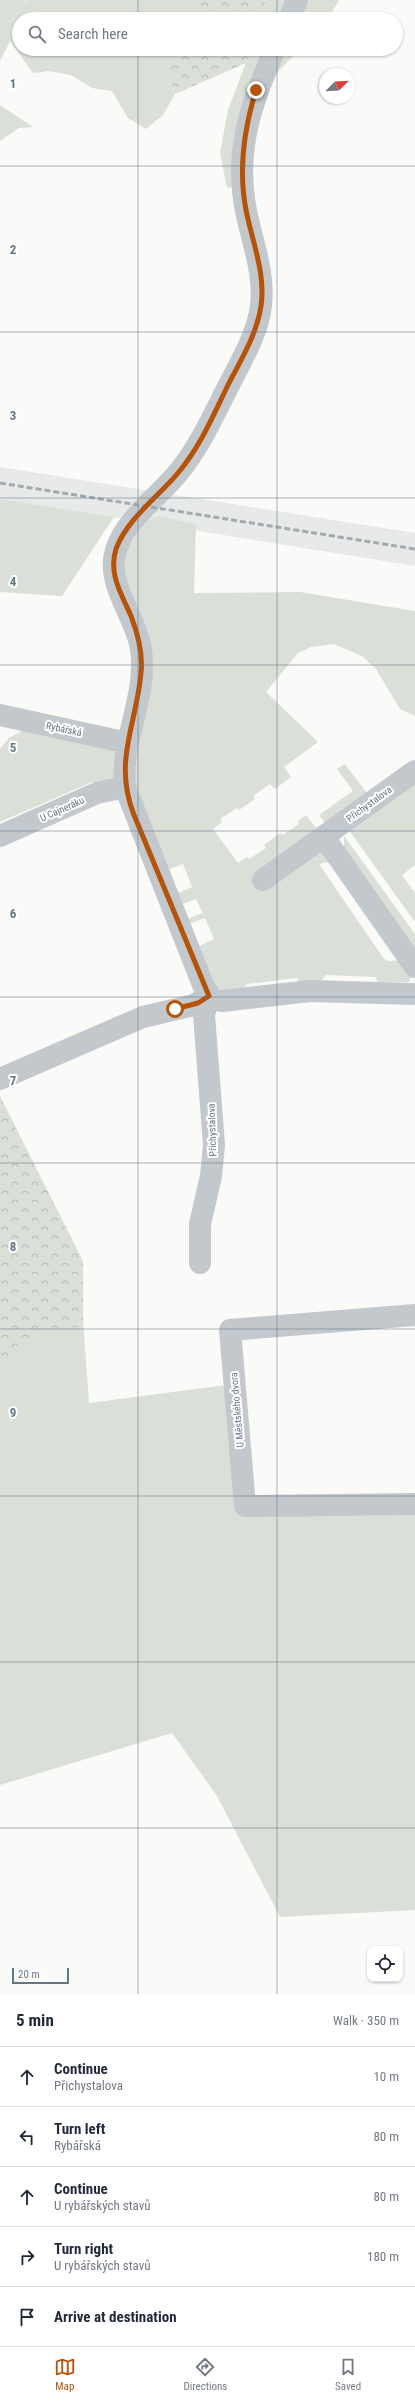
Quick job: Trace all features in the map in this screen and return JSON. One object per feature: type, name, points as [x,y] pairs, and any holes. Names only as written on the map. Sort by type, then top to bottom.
[{"type":"street","points":[[292,12],[297,0]]},
{"type":"street","points":[[272,56],[256,90],[250,110],[242,166],[246,209],[260,271],[261,305],[258,321],[245,352],[192,455],[132,524],[121,540],[114,557],[115,580],[135,628],[142,658],[140,685],[128,743],[125,788],[132,811],[209,996],[222,1001],[310,991],[415,994]]},
{"type":"street","name":"Rybářská","points":[[0,715],[128,743]]},
{"type":"street","name":"Přichystalova","points":[[263,880],[415,771]]},
{"type":"street","name":"U Cajneráku","points":[[0,836],[97,793],[125,788]]},
{"type":"street","points":[[324,836],[415,967]]},
{"type":"street","points":[[0,1079],[143,1017],[194,1005],[209,996]]},
{"type":"street","name":"Přichystalova","points":[[200,1263],[200,1224],[211,1176],[214,1146],[204,1018],[209,996]]},
{"type":"street","name":"U Městského dvora","points":[[415,1315],[230,1330],[245,1506],[415,1504]]},
{"type":"shaded area","points":[[0,467],[415,533],[415,566],[0,499]]},
{"type":"green space","points":[[0,0],[26,0],[24,7],[27,0],[196,0],[196,12],[12,12],[12,44],[10,41],[0,61]]},
{"type":"green space","points":[[196,0],[266,0],[263,12],[196,12]]},
{"type":"green space","points":[[266,0],[339,0],[332,12],[263,12]]},
{"type":"green space","points":[[21,56],[183,56],[166,71],[175,94],[163,115],[146,129],[128,118],[112,91],[92,88],[71,75],[49,71],[33,73]]},
{"type":"green space","points":[[248,56],[293,56],[255,96],[242,186],[227,188],[220,153],[228,110]]},
{"type":"green space","points":[[248,56],[246,63],[175,94],[166,71],[170,57]]},
{"type":"green space","points":[[0,105],[33,127],[19,128],[0,141]]},
{"type":"green space","points":[[0,499],[114,517],[62,596],[0,592]]},
{"type":"green space","points":[[158,516],[196,524],[194,593],[300,592],[415,611],[415,716],[400,709],[376,669],[362,656],[334,644],[311,647],[298,653],[266,692],[318,742],[284,767],[291,777],[275,789],[270,784],[253,796],[255,799],[239,810],[237,808],[220,819],[222,822],[213,829],[238,863],[247,857],[249,859],[266,848],[264,845],[280,833],[283,835],[299,824],[298,821],[306,815],[320,833],[334,861],[319,864],[384,959],[388,961],[403,960],[412,975],[409,982],[378,982],[375,977],[326,975],[321,981],[299,982],[297,978],[247,984],[242,989],[224,991],[215,987],[197,947],[214,939],[205,918],[189,924],[187,919],[203,913],[196,899],[180,905],[176,894],[192,887],[183,864],[167,870],[137,800],[133,768],[153,663],[152,648],[147,630],[126,585],[123,558],[130,544],[135,538],[137,530],[146,521]]},
{"type":"green space","points":[[28,728],[113,749],[118,757],[116,777],[97,785],[92,782],[0,822],[0,749],[9,738]]},
{"type":"green space","points":[[345,764],[367,793],[325,823],[319,815],[353,791],[337,769]]},
{"type":"green space","points":[[415,777],[415,865],[402,875],[415,893],[415,922],[348,829]]},
{"type":"green space","points":[[344,836],[415,934],[415,956],[344,850]]},
{"type":"green space","points":[[0,1096],[83,1320],[89,1403],[234,1384],[245,1506],[415,1504],[415,1910],[280,1917],[217,1796],[172,1733],[0,1785]]},
{"type":"green space","points":[[0,1096],[83,1261],[83,1326],[43,1333],[21,1343],[12,1351],[5,1362],[0,1376]]},
{"type":"railway","points":[[0,483],[415,549]]},
{"type":"route","points":[[175,1009],[194,1005],[209,996],[202,985],[128,800],[125,788],[124,780],[126,758],[140,685],[142,658],[133,622],[115,580],[114,557],[116,549],[132,524],[192,455],[208,427],[245,352],[258,321],[261,305],[260,271],[242,186],[242,166],[246,129],[256,90]]}]
